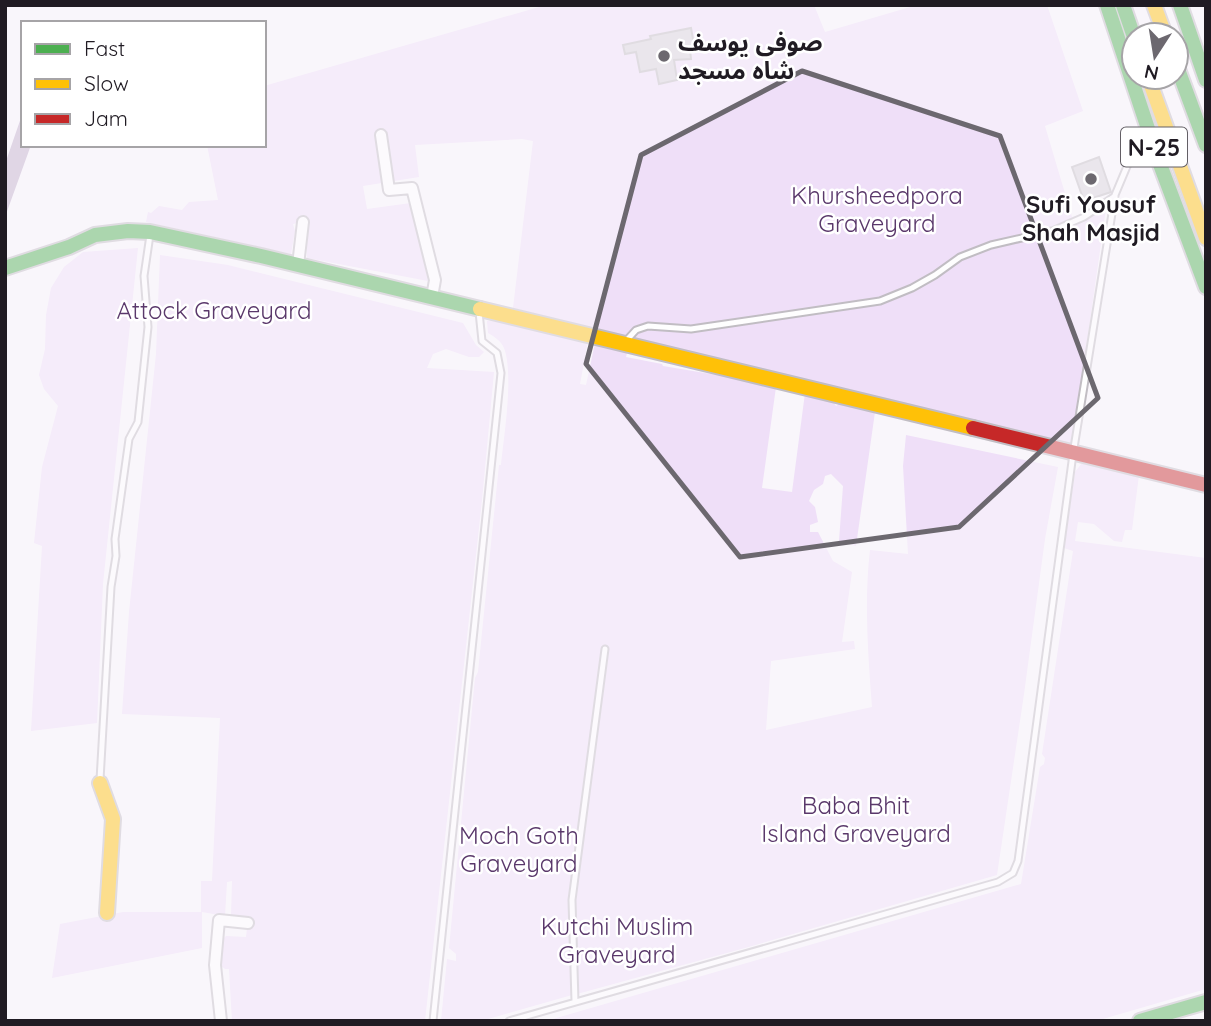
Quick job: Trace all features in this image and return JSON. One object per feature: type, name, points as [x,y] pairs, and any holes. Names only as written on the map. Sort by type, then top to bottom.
[{"type":"main road","name":"N-25","points":[[1107,5],[1206,287]]},
{"type":"main road","points":[[1180,5],[1206,80]]},
{"type":"main road","points":[[1153,91],[1206,238]]},
{"type":"main road","points":[[1186,91],[1206,145]]},
{"type":"main road","points":[[7,267],[69,247],[95,235],[150,232],[432,297],[1206,485]]},
{"type":"main road","points":[[100,783],[113,819],[107,913]]},
{"type":"main road","points":[[1140,1021],[1206,1002]]},
{"type":"street","points":[[380,135],[389,190],[412,188],[435,280],[432,297]]},
{"type":"street","points":[[298,265],[303,222]]},
{"type":"street","points":[[221,1021],[215,965],[219,920],[247,923]]},
{"type":"lane","points":[[509,1021],[998,882],[1013,873],[1018,861],[1073,454],[1115,195],[1128,164],[1155,148]]},
{"type":"lane","points":[[623,344],[636,330],[648,326],[691,329],[880,301],[912,288],[960,257],[991,245],[1052,231],[1084,216],[1115,195]]},
{"type":"lane","points":[[100,783],[111,587],[129,439],[138,422],[148,327],[144,276],[150,232]]},
{"type":"lane","points":[[433,1021],[501,373],[497,353],[482,341],[478,309]]},
{"type":"lane","points":[[575,1002],[572,900],[605,649]]},
{"type":"highlighted area","points":[[802,71],[1000,136],[1098,398],[959,527],[740,557],[586,364],[641,155]]},
{"type":"green space","name":"Khursheedpora Graveyard","points":[[546,5],[814,5],[825,32],[917,5],[1047,5],[1083,111],[1045,126],[1072,217],[1106,208],[1072,448],[513,308],[533,141],[522,139],[415,145],[419,177],[363,186],[367,209],[411,203],[428,281],[307,258],[306,221],[293,224],[295,231],[291,254],[146,222],[148,212],[151,213],[159,206],[182,210],[189,202],[218,200],[207,147],[266,147],[266,85]]},
{"type":"green space","points":[[138,248],[103,584],[97,723],[31,731],[42,546],[34,543],[42,467],[58,406],[44,389],[39,375],[45,349],[46,315],[51,288],[64,267],[83,252]]},
{"type":"green space","name":"Attock Graveyard","points":[[160,255],[228,265],[463,323],[476,345],[484,352],[479,357],[469,357],[446,349],[433,354],[427,368],[494,372],[425,1021],[232,1021],[229,969],[220,965],[220,942],[226,936],[246,937],[247,928],[231,916],[232,881],[227,882],[225,916],[202,912],[202,948],[52,978],[60,924],[123,912],[201,912],[201,881],[212,881],[220,718],[122,714],[129,612],[156,354]]},
{"type":"green space","points":[[494,320],[588,341],[580,384],[586,385],[595,343],[628,349],[626,357],[663,366],[776,387],[762,488],[792,492],[805,393],[832,400],[836,406],[842,402],[875,412],[856,546],[839,541],[843,486],[831,474],[825,476],[823,484],[814,490],[809,501],[815,507],[818,522],[810,525],[810,532],[818,532],[833,561],[852,572],[842,642],[854,641],[855,649],[771,661],[766,730],[872,707],[867,609],[870,550],[908,554],[903,466],[906,435],[1058,467],[1045,539],[997,875],[577,994],[576,898],[609,650],[602,649],[570,901],[572,995],[481,1021],[441,1021],[447,959],[456,961],[456,954],[449,948],[475,678],[478,672],[507,405],[507,359],[501,343],[488,333],[487,321]]},
{"type":"green space","points":[[1082,463],[1139,475],[1132,530],[1125,530],[1122,542],[1114,541],[1094,524],[1078,522],[1075,541],[1206,558],[1206,989],[1096,1021],[546,1021],[1021,884],[1040,767],[1045,758],[1042,754],[1073,551],[1064,548],[1075,472]]},
{"type":"shaded area","points":[[21,118],[21,147],[30,147],[5,217],[5,164]]},
{"type":"building","name":"صوفی یوسف شاہ مسجد","points":[[691,28],[695,50],[690,50],[691,59],[674,60],[677,80],[659,84],[656,69],[640,72],[636,52],[625,54],[623,45],[651,39],[650,36]]},
{"type":"building","name":"Sufi Yousuf Shah Masjid","points":[[1099,157],[1111,192],[1084,201],[1072,167]]},
{"type":"traffic: fast","points":[[1107,5],[1158,159],[1206,287]]},
{"type":"traffic: fast","points":[[1123,5],[1128,21]]},
{"type":"traffic: fast","points":[[1180,5],[1206,80]]},
{"type":"traffic: fast","points":[[1186,91],[1206,145]]},
{"type":"traffic: fast","points":[[5,268],[69,247],[95,235],[128,231],[150,232],[480,309]]},
{"type":"traffic: fast","points":[[1140,1021],[1206,1002]]},
{"type":"traffic: slow","points":[[1154,5],[1160,21]]},
{"type":"traffic: slow","points":[[1153,91],[1206,238]]},
{"type":"traffic: slow","points":[[480,309],[973,428]]},
{"type":"traffic: slow","points":[[100,783],[113,819],[107,913]]},
{"type":"traffic: jam","points":[[973,428],[1206,485]]},
{"type":"place","name":"صوفی یوسف شاہ مسجد","points":[[664,56]]},
{"type":"place","name":"Sufi Yousuf Shah Masjid","points":[[1091,179]]},
{"type":"park label","name":"Baba Bhit Island Graveyard","points":[[856,819]]},
{"type":"park label","name":"Moch Goth Graveyard","points":[[519,849]]},
{"type":"park label","name":"Kutchi Muslim Graveyard","points":[[617,940]]}]
